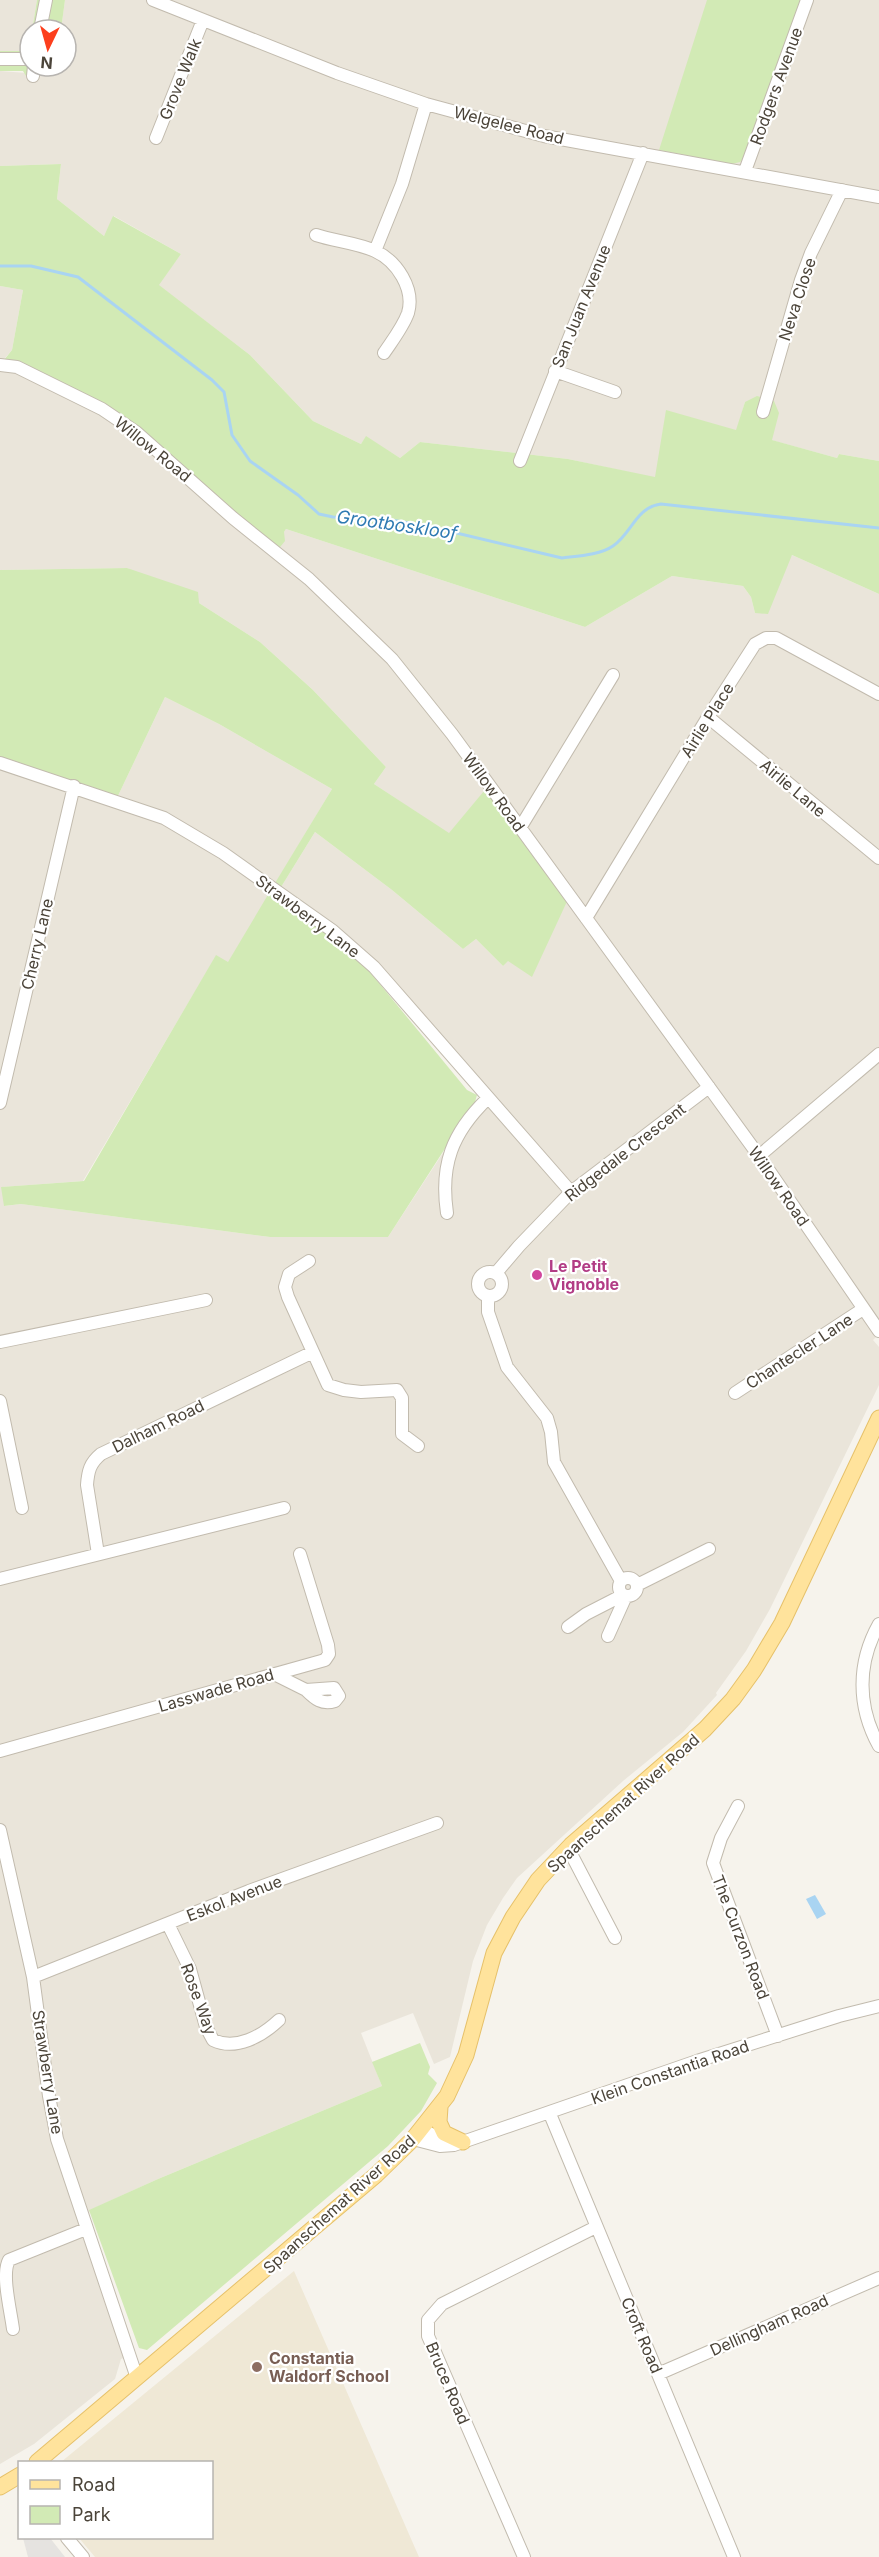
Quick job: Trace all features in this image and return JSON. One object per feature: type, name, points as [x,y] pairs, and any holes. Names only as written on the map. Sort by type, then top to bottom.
[{"type":"main road","name":"Spaanschemat River Road","points":[[39,2461],[363,2186],[417,2134],[440,2107],[457,2078],[466,2055],[488,1970],[501,1937],[538,1880],[568,1848],[705,1729],[740,1690],[782,1623],[879,1418]]},
{"type":"main road","points":[[440,2107],[439,2122],[444,2133],[463,2142]]},
{"type":"main road","points":[[0,2487],[18,2476]]},
{"type":"street","points":[[42,18],[46,0]]},
{"type":"street","name":"Welgelee Road","points":[[153,0],[337,73],[426,104],[544,136],[879,197]]},
{"type":"street","name":"Rodgers Avenue","points":[[745,171],[807,0]]},
{"type":"street","name":"Grove Walk","points":[[156,138],[203,20]]},
{"type":"street","points":[[0,59],[18,59]]},
{"type":"street","points":[[375,251],[407,169],[426,104]]},
{"type":"street","name":"San Juan Avenue","points":[[520,461],[643,153]]},
{"type":"street","name":"Neva Close","points":[[763,412],[810,253],[842,190]]},
{"type":"street","points":[[316,235],[375,251],[400,274],[410,291],[408,313],[384,353]]},
{"type":"street","name":"Willow Road","points":[[0,365],[17,367],[102,409],[136,432],[233,518],[309,579],[392,659],[416,687],[709,1087],[879,1331]]},
{"type":"street","points":[[555,371],[615,392]]},
{"type":"street","name":"Airlie Place","points":[[586,918],[755,644],[766,638],[776,638],[879,694]]},
{"type":"street","points":[[520,828],[613,675]]},
{"type":"street","name":"Airlie Lane","points":[[708,717],[879,858]]},
{"type":"street","name":"Strawberry Lane","points":[[0,763],[165,818],[188,831],[333,931],[374,967],[487,1099],[571,1192]]},
{"type":"street","name":"Cherry Lane","points":[[0,1103],[74,786]]},
{"type":"street","points":[[759,1156],[879,1054]]},
{"type":"street","name":"Ridgedale Crescent","points":[[496,1274],[519,1246],[571,1192],[709,1087]]},
{"type":"street","points":[[447,1213],[444,1190],[448,1155],[469,1118],[487,1099]]},
{"type":"street","points":[[309,1261],[288,1274],[285,1287],[311,1353],[330,1387],[361,1392],[397,1390],[402,1398],[402,1434],[418,1446]]},
{"type":"street","name":"Ridgedale Crescent","points":[[488,1299],[501,1290],[502,1282],[496,1274],[488,1272],[478,1281],[479,1290],[488,1299],[494,1334],[507,1368],[547,1418],[554,1462],[621,1581],[619,1589],[625,1595]]},
{"type":"street","points":[[0,1342],[206,1300]]},
{"type":"street","name":"Chantecler Lane","points":[[735,1393],[863,1309]]},
{"type":"street","name":"Dalham Road","points":[[98,1554],[87,1485],[88,1474],[94,1460],[101,1454],[311,1353]]},
{"type":"street","points":[[0,1401],[22,1508]]},
{"type":"street","points":[[0,1580],[284,1508]]},
{"type":"street","points":[[568,1627],[586,1614],[625,1595],[633,1595],[638,1585],[709,1549]]},
{"type":"street","name":"Lasswade Road","points":[[0,1751],[321,1662],[329,1654],[328,1646],[300,1554]]},
{"type":"street","points":[[621,1581],[630,1578],[638,1585]]},
{"type":"street","points":[[608,1636],[625,1595]]},
{"type":"street","points":[[879,1624],[870,1644],[862,1683],[864,1713],[879,1746]]},
{"type":"street","points":[[274,1674],[306,1690]]},
{"type":"street","name":"The Curzon Road","points":[[738,1806],[721,1838],[713,1863],[778,2036]]},
{"type":"street","name":"Eskol Avenue","points":[[33,1977],[249,1891],[437,1823]]},
{"type":"street","name":"Strawberry Lane","points":[[0,1830],[33,1977],[57,2139],[137,2378]]},
{"type":"street","points":[[568,1848],[615,1938]]},
{"type":"street","name":"Rose Way","points":[[168,1924],[189,1969],[206,2027],[213,2040],[225,2044],[244,2041],[266,2032],[279,2020]]},
{"type":"street","name":"Klein Constantia Road","points":[[417,2134],[440,2146],[463,2142],[550,2114],[687,2065],[879,2006]]},
{"type":"street","name":"Croft Road","points":[[550,2114],[734,2557]]},
{"type":"street","name":"Bruce Road","points":[[524,2557],[428,2336],[428,2319],[442,2304],[596,2227]]},
{"type":"street","points":[[13,2329],[6,2279],[9,2260],[86,2229]]},
{"type":"street","name":"Dellingham Road","points":[[658,2374],[879,2278]]},
{"type":"street","points":[[69,2539],[83,2557]]},
{"type":"shaded area","points":[[0,0],[37,0],[34,18],[18,18],[18,51],[0,51]]},
{"type":"shaded area","points":[[65,0],[879,0],[879,461],[839,454],[837,458],[771,440],[745,402],[737,430],[656,478],[568,459],[420,442],[400,458],[366,437],[361,444],[313,421],[250,355],[158,285],[181,254],[114,216],[104,236],[57,199],[61,164],[0,166],[0,71],[18,72],[18,78],[78,78],[78,18],[63,18]]},
{"type":"shaded area","points":[[0,286],[23,290],[12,350],[0,364]]},
{"type":"shaded area","points":[[0,364],[102,409],[284,532],[286,529],[585,627],[672,576],[743,586],[751,597],[755,613],[792,555],[879,594],[879,1334],[873,1340],[879,1347],[879,1385],[770,1609],[746,1651],[716,1693],[717,1695],[683,1732],[623,1781],[517,1878],[503,1898],[487,1925],[473,1961],[450,2057],[434,2064],[413,2013],[361,2033],[382,2086],[158,2179],[90,2210],[86,2229],[130,2356],[121,2359],[115,2379],[34,2444],[0,2464],[0,763],[116,800],[165,697],[219,724],[332,789],[228,963],[216,956],[83,1181],[2,1187],[5,1206],[21,1204],[270,1237],[388,1237],[482,1093],[374,967],[278,892],[315,832],[392,890],[463,949],[476,939],[503,966],[508,960],[489,786],[449,834],[374,784],[386,767],[313,690],[260,642],[199,603],[127,568],[0,570]]},
{"type":"shaded area","name":"Constantia Waldorf School","points":[[294,2271],[419,2557],[95,2557],[80,2539],[213,2539],[213,2461],[62,2461]]},
{"type":"shaded area","points":[[23,2539],[51,2539],[65,2557],[28,2557]]},
{"type":"green space","points":[[37,0],[65,0],[63,18],[34,18]]},
{"type":"green space","points":[[707,0],[803,0],[746,156],[740,162],[732,164],[659,150]]},
{"type":"green space","points":[[0,51],[18,51],[18,71],[0,71]]},
{"type":"green space","points":[[61,164],[57,199],[104,236],[113,216],[181,254],[159,285],[250,355],[313,421],[361,444],[366,436],[400,458],[420,442],[568,459],[655,477],[666,410],[736,430],[745,402],[757,396],[774,401],[779,413],[772,440],[837,458],[839,454],[879,461],[879,594],[792,555],[768,614],[755,613],[751,597],[743,586],[672,576],[585,627],[286,529],[285,541],[276,552],[136,432],[0,365],[12,350],[23,290],[0,286],[0,166]]},
{"type":"green space","points":[[127,568],[198,592],[199,603],[260,642],[313,690],[386,767],[374,784],[449,833],[489,785],[570,895],[532,977],[508,961],[503,966],[476,939],[463,949],[392,890],[315,832],[278,892],[272,888],[332,789],[219,724],[165,697],[116,800],[0,763],[0,570]]},
{"type":"green space","points":[[269,893],[345,947],[365,966],[467,1090],[477,1095],[475,1102],[388,1237],[270,1237],[21,1204],[4,1206],[1,1187],[84,1181],[216,955],[228,962]]},
{"type":"green space","points":[[420,2043],[430,2067],[428,2074],[437,2083],[421,2111],[388,2146],[147,2350],[139,2348],[89,2210],[382,2086],[372,2062]]},
{"type":"water","points":[[815,1895],[826,1914],[817,1919],[806,1899]]},
{"type":"waterway","name":"Grootboskloof","points":[[0,266],[31,266],[78,277],[212,380],[224,392],[232,435],[250,461],[298,495],[319,514],[333,517],[391,520],[427,526],[562,558],[589,555],[608,549],[619,541],[640,515],[653,506],[661,504],[879,528]]},
{"type":"place","name":"Le Petit Vignoble","points":[[537,1275]]},
{"type":"place","name":"Constantia Waldorf School","points":[[257,2367]]}]
